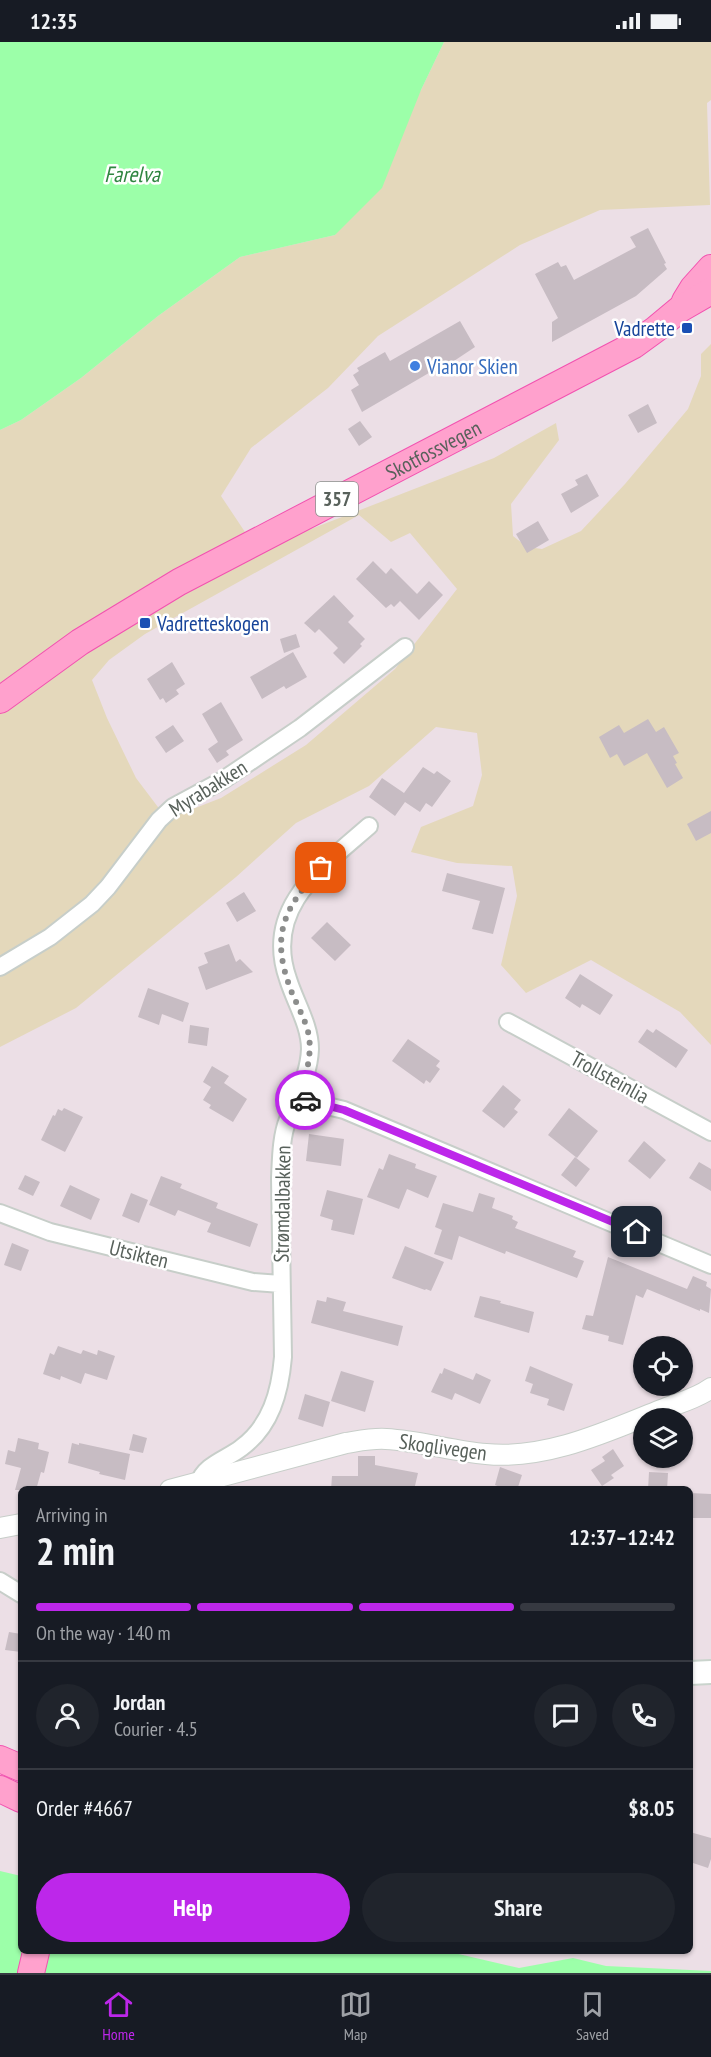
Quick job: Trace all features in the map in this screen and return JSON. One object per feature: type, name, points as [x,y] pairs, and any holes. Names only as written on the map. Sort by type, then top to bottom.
[{"type":"main road","name":"Skotfossvegen","points":[[680,309],[693,288],[711,268]]},
{"type":"main road","name":"Skotfossvegen","points":[[0,700],[80,642],[179,582],[634,345],[680,309],[711,291]]},
{"type":"main road","points":[[693,1672],[711,1672]]},
{"type":"main road","points":[[0,1759],[18,1767]]},
{"type":"main road","points":[[0,1789],[18,1798]]},
{"type":"main road","points":[[31,1973],[36,1954]]},
{"type":"street","name":"Myrabakken","points":[[0,967],[50,937],[92,904],[108,887],[159,820],[173,807],[223,780],[300,729],[405,647]]},
{"type":"street","name":"Strømdalbakken","points":[[199,1483],[200,1477],[209,1468],[242,1448],[255,1435],[272,1408],[278,1393],[283,1357],[280,1178],[282,1150],[288,1119],[305,1078],[309,1041],[281,956],[282,928],[289,911],[306,885],[321,868],[369,826]]},
{"type":"street","name":"Trollsteinlia","points":[[508,1022],[711,1132]]},
{"type":"street","points":[[298,1099],[344,1110],[711,1265]]},
{"type":"street","name":"Utsikten","points":[[0,1213],[50,1232],[253,1282],[281,1284]]},
{"type":"street","name":"Skoglivegen","points":[[187,1486],[368,1439],[387,1439],[486,1454],[509,1455],[533,1452],[612,1430],[689,1400],[711,1388]]},
{"type":"street","points":[[0,1528],[18,1525]]},
{"type":"street","points":[[0,1581],[18,1592]]},
{"type":"shaded area","points":[[444,42],[711,42],[711,100],[707,103],[710,205],[600,210],[520,245],[378,336],[328,388],[251,448],[221,496],[257,550],[494,458],[556,423],[559,440],[511,504],[513,536],[527,547],[542,549],[581,531],[625,484],[688,409],[701,376],[701,354],[711,344],[711,1045],[680,1012],[591,960],[526,993],[501,965],[517,896],[512,866],[457,863],[411,852],[421,827],[473,806],[482,775],[477,733],[436,727],[369,786],[296,823],[236,877],[76,1008],[0,1047],[0,430],[21,420],[81,378],[158,316],[240,257],[335,235],[421,90]],"holes":[[[359,515],[391,542],[410,533],[457,589],[395,669],[306,745],[221,798],[167,819],[136,778],[107,718],[92,680],[109,660],[145,634]]]},
{"type":"water","name":"Farelva","points":[[0,42],[444,42],[421,90],[382,188],[335,235],[240,257],[158,316],[81,378],[21,420],[0,430]]},
{"type":"water","points":[[0,1871],[18,1875],[18,1954],[459,1954],[519,1968],[573,1958],[606,1966],[711,1971],[711,1973],[0,1973]]},
{"type":"building","points":[[648,228],[667,269],[636,296],[552,342],[552,322],[558,318],[535,274],[558,262],[561,267],[566,265],[574,280],[636,247],[630,237]]},
{"type":"building","points":[[460,321],[475,347],[436,373],[434,370],[362,412],[351,390],[359,385],[353,375],[359,371],[357,368],[385,352],[390,361]]},
{"type":"building","points":[[648,404],[657,423],[638,433],[628,415]]},
{"type":"building","points":[[360,421],[372,437],[359,446],[348,429]]},
{"type":"building","points":[[587,474],[599,496],[571,513],[561,494],[578,485],[575,480]]},
{"type":"building","points":[[538,521],[549,540],[527,553],[516,534]]},
{"type":"building","points":[[373,561],[386,574],[391,568],[417,594],[429,581],[443,595],[419,620],[400,601],[394,607],[391,604],[386,608],[356,579]]},
{"type":"building","points":[[334,595],[354,616],[348,622],[365,639],[360,644],[362,646],[344,664],[333,653],[338,648],[319,629],[315,633],[304,623]]},
{"type":"building","points":[[296,634],[300,647],[284,653],[280,639]]},
{"type":"building","points":[[293,652],[307,677],[286,689],[284,686],[262,699],[250,677]]},
{"type":"building","points":[[172,662],[185,684],[176,690],[179,694],[166,703],[163,698],[160,700],[147,679]]},
{"type":"building","points":[[221,702],[243,740],[226,751],[229,755],[217,763],[208,749],[218,742],[202,714]]},
{"type":"building","points":[[648,719],[656,732],[664,727],[679,753],[673,756],[683,778],[667,788],[647,753],[624,766],[617,754],[610,758],[599,737],[619,725],[624,733]]},
{"type":"building","points":[[173,725],[184,741],[166,753],[155,737]]},
{"type":"building","points":[[423,767],[434,774],[437,771],[451,781],[432,807],[426,803],[420,812],[405,802],[395,816],[369,797],[382,778],[404,793]]},
{"type":"building","points":[[711,811],[711,833],[696,841],[687,824]]},
{"type":"building","points":[[447,873],[505,888],[493,934],[472,929],[480,901],[442,891]]},
{"type":"building","points":[[244,892],[256,911],[237,922],[226,903]]},
{"type":"building","points":[[327,922],[351,945],[335,961],[311,938]]},
{"type":"building","points":[[229,944],[236,962],[240,959],[253,972],[206,990],[198,967],[208,963],[204,953]]},
{"type":"building","points":[[580,974],[613,995],[600,1015],[582,1004],[580,1008],[565,998]]},
{"type":"building","points":[[148,988],[189,1003],[183,1022],[162,1014],[159,1025],[138,1017]]},
{"type":"building","points":[[190,1025],[209,1028],[207,1046],[188,1043]]},
{"type":"building","points":[[647,1029],[653,1033],[656,1029],[688,1050],[676,1068],[638,1042]]},
{"type":"building","points":[[408,1039],[440,1061],[436,1066],[440,1069],[430,1083],[426,1080],[424,1084],[392,1061]]},
{"type":"building","points":[[212,1066],[229,1076],[224,1083],[247,1099],[233,1122],[209,1108],[211,1105],[203,1100],[211,1087],[203,1082]]},
{"type":"building","points":[[503,1085],[521,1100],[514,1109],[518,1112],[504,1128],[482,1111]]},
{"type":"building","points":[[64,1108],[83,1117],[65,1152],[41,1140],[53,1115],[55,1116],[58,1109],[62,1111]]},
{"type":"building","points":[[569,1108],[598,1131],[577,1158],[548,1135]]},
{"type":"building","points":[[309,1134],[344,1139],[341,1166],[306,1161]]},
{"type":"building","points":[[644,1141],[666,1160],[650,1179],[628,1161]]},
{"type":"building","points":[[389,1154],[416,1164],[415,1168],[437,1176],[428,1198],[407,1189],[399,1209],[367,1197],[379,1168],[383,1170]]},
{"type":"building","points":[[575,1157],[590,1169],[576,1187],[561,1175]]},
{"type":"building","points":[[699,1162],[711,1169],[711,1191],[689,1178]]},
{"type":"building","points":[[25,1175],[40,1182],[33,1196],[18,1189]]},
{"type":"building","points":[[161,1176],[182,1184],[180,1188],[218,1203],[216,1208],[258,1224],[250,1247],[207,1232],[211,1223],[178,1210],[175,1216],[149,1205]]},
{"type":"building","points":[[70,1185],[100,1199],[91,1220],[60,1206]]},
{"type":"building","points":[[327,1190],[363,1199],[354,1235],[331,1230],[333,1220],[320,1216]]},
{"type":"building","points":[[131,1193],[148,1200],[139,1223],[122,1216]]},
{"type":"building","points":[[479,1193],[495,1198],[492,1208],[513,1216],[512,1219],[518,1222],[515,1228],[576,1251],[573,1257],[584,1261],[577,1278],[459,1236],[452,1260],[434,1254],[442,1230],[435,1227],[443,1203],[473,1212]]},
{"type":"building","points":[[12,1243],[29,1250],[21,1271],[4,1265]]},
{"type":"building","points":[[405,1246],[444,1262],[431,1291],[392,1278]]},
{"type":"building","points":[[608,1257],[687,1289],[693,1276],[707,1282],[706,1286],[711,1289],[709,1313],[647,1289],[643,1298],[636,1295],[623,1345],[608,1341],[609,1336],[582,1329],[586,1315],[593,1316]]},
{"type":"building","points":[[480,1296],[534,1312],[529,1333],[474,1317]]},
{"type":"building","points":[[327,1297],[346,1302],[343,1311],[403,1326],[398,1346],[311,1323],[317,1300],[326,1302]]},
{"type":"building","points":[[58,1346],[81,1354],[83,1350],[97,1355],[98,1350],[115,1356],[107,1380],[85,1373],[81,1384],[61,1376],[60,1380],[43,1374],[50,1353],[54,1355]]},
{"type":"building","points":[[530,1366],[573,1384],[564,1411],[547,1405],[549,1399],[530,1393],[533,1384],[525,1381]]},
{"type":"building","points":[[444,1368],[473,1380],[476,1373],[491,1380],[480,1404],[455,1393],[452,1400],[431,1392]]},
{"type":"building","points":[[341,1371],[374,1381],[365,1412],[331,1401]]},
{"type":"building","points":[[305,1394],[330,1402],[323,1427],[298,1419]]},
{"type":"building","points":[[133,1434],[147,1438],[143,1453],[129,1450]]},
{"type":"building","points":[[18,1438],[39,1443],[38,1449],[49,1452],[44,1473],[41,1472],[37,1486],[18,1486],[18,1490],[15,1490],[21,1468],[5,1464],[8,1450],[15,1452]]},
{"type":"building","points":[[72,1443],[130,1454],[125,1480],[68,1463]]},
{"type":"building","points":[[613,1449],[624,1466],[611,1475],[614,1478],[602,1486],[591,1470],[605,1461],[602,1457]]},
{"type":"building","points":[[358,1456],[375,1456],[375,1465],[418,1473],[415,1486],[331,1486],[332,1476],[358,1476]]},
{"type":"building","points":[[500,1467],[522,1475],[518,1486],[495,1485]]},
{"type":"building","points":[[649,1472],[668,1473],[667,1486],[648,1486]]},
{"type":"building","points":[[693,1493],[711,1494],[711,1518],[693,1518]]},
{"type":"building","points":[[9,1632],[18,1634],[18,1652],[5,1650]]},
{"type":"building","points":[[693,1833],[711,1838],[711,1859],[708,1868],[693,1863]]},
{"type":"way so far","points":[[305,1100],[298,1099],[308,1062],[310,1048],[308,1034],[285,971],[280,942],[282,928],[289,911],[297,897],[321,868]]},
{"type":"place","name":"Vadrette","points":[[687,328]]},
{"type":"place","name":"Vianor Skien","points":[[415,366]]},
{"type":"place","name":"Vadretteskogen","points":[[145,623]]},
{"type":"route","points":[[305,1100],[344,1110],[637,1232]]}]
